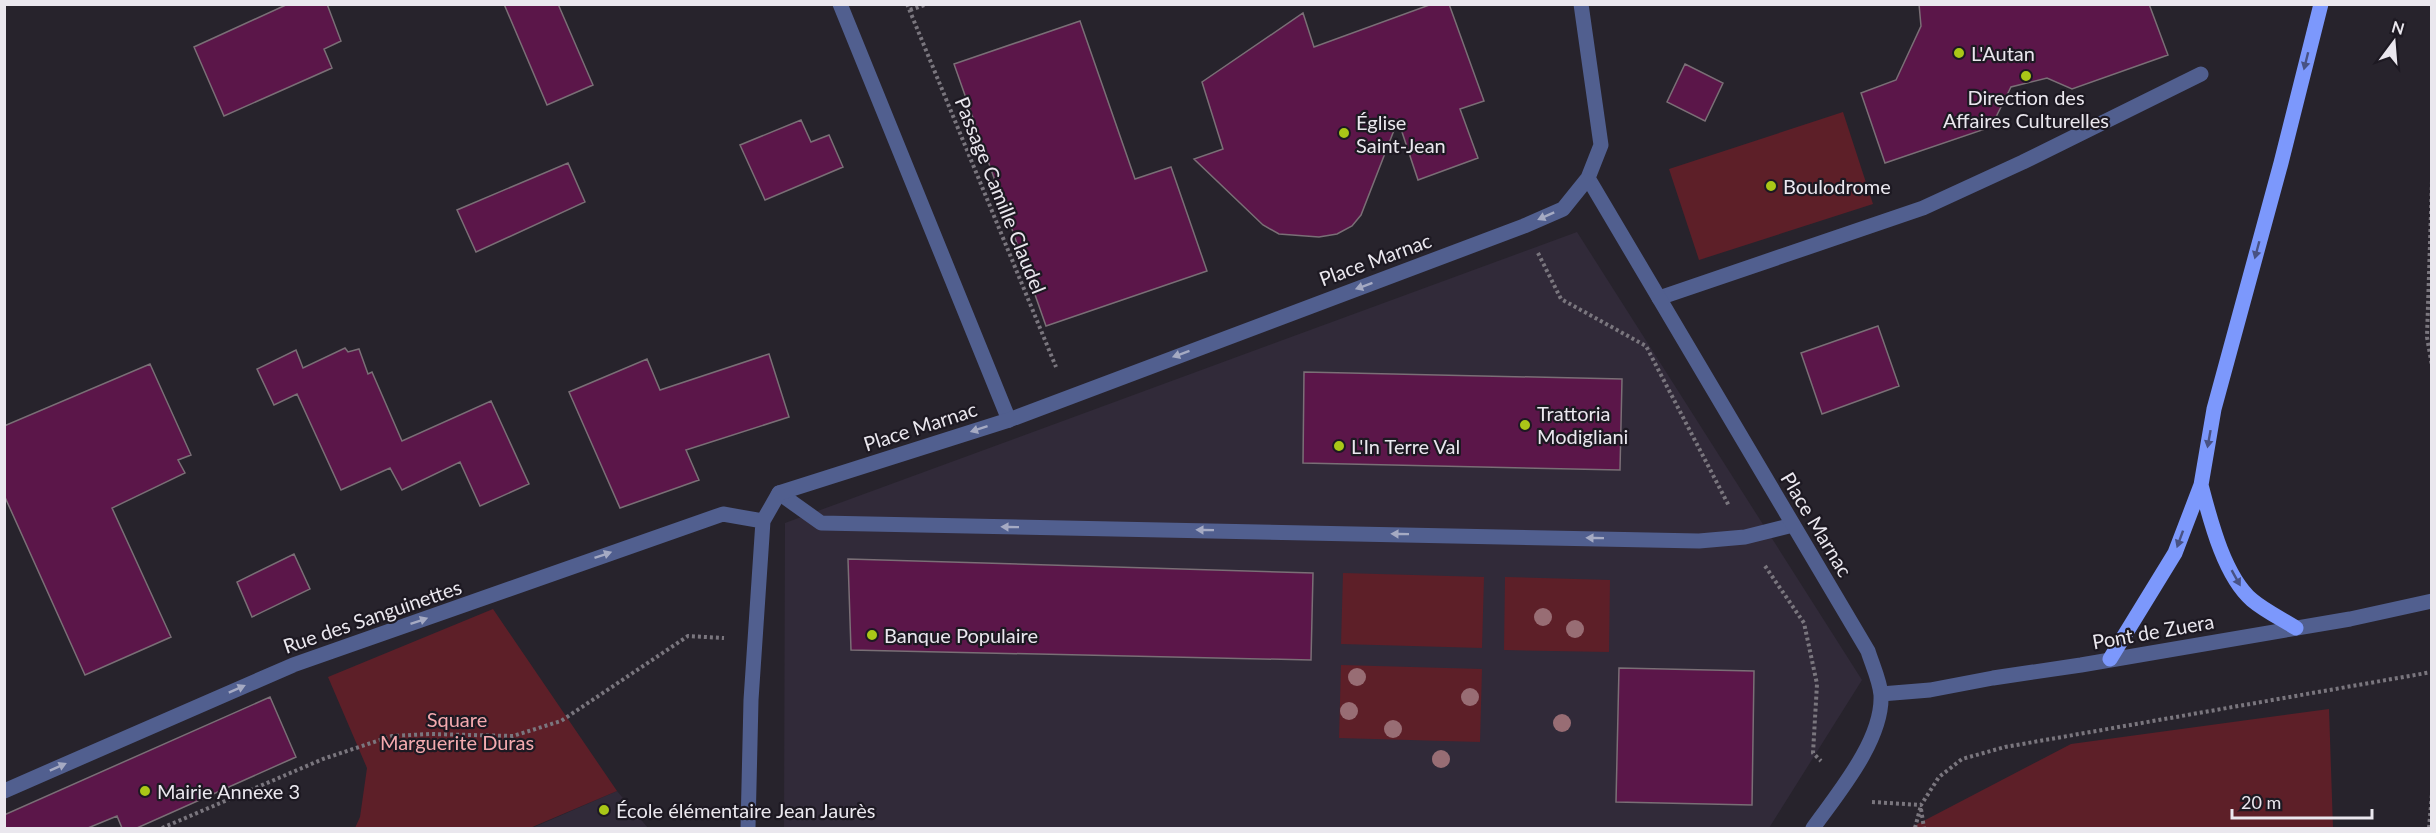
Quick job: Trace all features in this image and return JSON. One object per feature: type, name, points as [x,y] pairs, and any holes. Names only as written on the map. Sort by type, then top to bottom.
[{"type":"main road","points":[[2110,659],[2175,553],[2201,485],[2214,409],[2281,163],[2321,4]]},
{"type":"main road","points":[[2201,485],[2214,536],[2239,585],[2252,600],[2296,628]]},
{"type":"street","points":[[840,4],[1009,420]]},
{"type":"street","points":[[1581,4],[1601,145],[1588,178]]},
{"type":"street","points":[[1659,298],[1923,208],[2023,162],[2201,74]]},
{"type":"street","name":"Place Marnac","points":[[779,493],[1009,420],[1524,226],[1563,209],[1588,178],[1868,651],[1881,694],[1875,731],[1845,784],[1814,828]]},
{"type":"street","points":[[748,828],[751,700],[763,521],[779,493],[822,523],[1699,541],[1745,537],[1793,525]]},
{"type":"street","name":"Rue des Sanguinettes","points":[[4,791],[293,665],[723,514],[763,521]]},
{"type":"street","name":"Pont de Zuera","points":[[1881,694],[1930,690],[2350,619],[2432,601]]},
{"type":"path","name":"Passage Camille Claudel","points":[[908,4],[1052,359],[1071,395]]},
{"type":"path","points":[[910,10],[927,4]]},
{"type":"path","points":[[2432,181],[2427,338],[2432,366]]},
{"type":"path","points":[[162,828],[323,759],[392,736],[430,734],[513,736],[561,721],[688,636],[755,639]]},
{"type":"path","points":[[2341,687],[2432,672]]},
{"type":"path","points":[[2429,828],[2432,794]]},
{"type":"path","points":[[1915,828],[1920,805],[1924,828]]},
{"type":"shaded area","points":[[1577,232],[1862,680],[1769,828],[784,828],[785,523]]},
{"type":"shaded area","name":"École élémentaire Jean Jaurès","points":[[617,791],[648,828],[532,828]]},
{"type":"green space","name":"Boulodrome","points":[[1843,112],[1873,204],[1699,260],[1669,169]]},
{"type":"green space","points":[[1343,573],[1484,577],[1482,648],[1341,644]]},
{"type":"green space","points":[[1505,577],[1610,580],[1609,652],[1504,650]]},
{"type":"green space","name":"Square Marguerite Duras","points":[[493,609],[617,791],[530,828],[355,828],[360,817],[367,768],[328,677]]},
{"type":"green space","points":[[1341,665],[1482,669],[1480,742],[1339,738]]},
{"type":"green space","points":[[2329,709],[2333,828],[1910,828],[2071,744]]},
{"type":"building","points":[[288,4],[327,4],[341,41],[324,49],[332,68],[224,116],[194,47]]},
{"type":"building","points":[[504,4],[558,4],[593,85],[547,105]]},
{"type":"building","name":"Église Saint-Jean","points":[[1432,4],[1449,4],[1484,101],[1460,109],[1478,158],[1418,180],[1398,120],[1361,215],[1352,226],[1337,234],[1319,237],[1279,234],[1263,225],[1194,159],[1223,149],[1202,82],[1303,13],[1314,47]]},
{"type":"building","points":[[1919,4],[2149,4],[2168,55],[2072,89],[2047,78],[2011,87],[1991,127],[1885,163],[1861,93],[1896,80],[1921,26]]},
{"type":"building","points":[[1080,21],[1135,179],[1171,167],[1207,271],[1046,326],[954,64]]},
{"type":"building","points":[[1685,64],[1723,83],[1705,121],[1667,102]]},
{"type":"building","points":[[801,120],[811,142],[829,135],[843,167],[765,200],[740,145]]},
{"type":"building","points":[[568,163],[585,202],[476,252],[457,210]]},
{"type":"building","points":[[1878,326],[1899,386],[1822,414],[1801,353]]},
{"type":"building","points":[[345,348],[348,352],[359,349],[368,374],[372,372],[402,441],[491,401],[529,484],[480,506],[460,462],[402,490],[390,468],[341,490],[297,394],[274,405],[257,369],[296,350],[303,368]]},
{"type":"building","points":[[769,354],[789,417],[686,450],[699,480],[620,508],[569,392],[647,359],[660,390]]},
{"type":"building","points":[[150,364],[191,455],[178,460],[185,473],[112,508],[171,637],[85,675],[4,495],[4,426]]},
{"type":"building","points":[[1304,372],[1622,379],[1620,470],[1303,463]]},
{"type":"building","points":[[294,554],[310,589],[252,617],[237,582]]},
{"type":"building","points":[[848,559],[1313,573],[1311,660],[851,650]]},
{"type":"building","points":[[1619,668],[1754,671],[1752,805],[1616,802]]},
{"type":"building","points":[[270,697],[296,757],[137,828],[122,828],[117,816],[88,828],[4,828],[4,815]]},
{"type":"place","name":"L'Autan","points":[[1959,53]]},
{"type":"place","name":"Direction des Affaires Culturelles","points":[[2026,76]]},
{"type":"place","name":"Église Saint-Jean","points":[[1344,133]]},
{"type":"place","name":"Boulodrome","points":[[1771,186]]},
{"type":"place","name":"Trattoria Modigliani","points":[[1525,425]]},
{"type":"place","name":"L'In Terre Val","points":[[1339,446]]},
{"type":"place","name":"Banque Populaire","points":[[872,635]]},
{"type":"place","name":"Mairie Annexe 3","points":[[145,791]]},
{"type":"place","name":"École élémentaire Jean Jaurès","points":[[604,810]]}]
